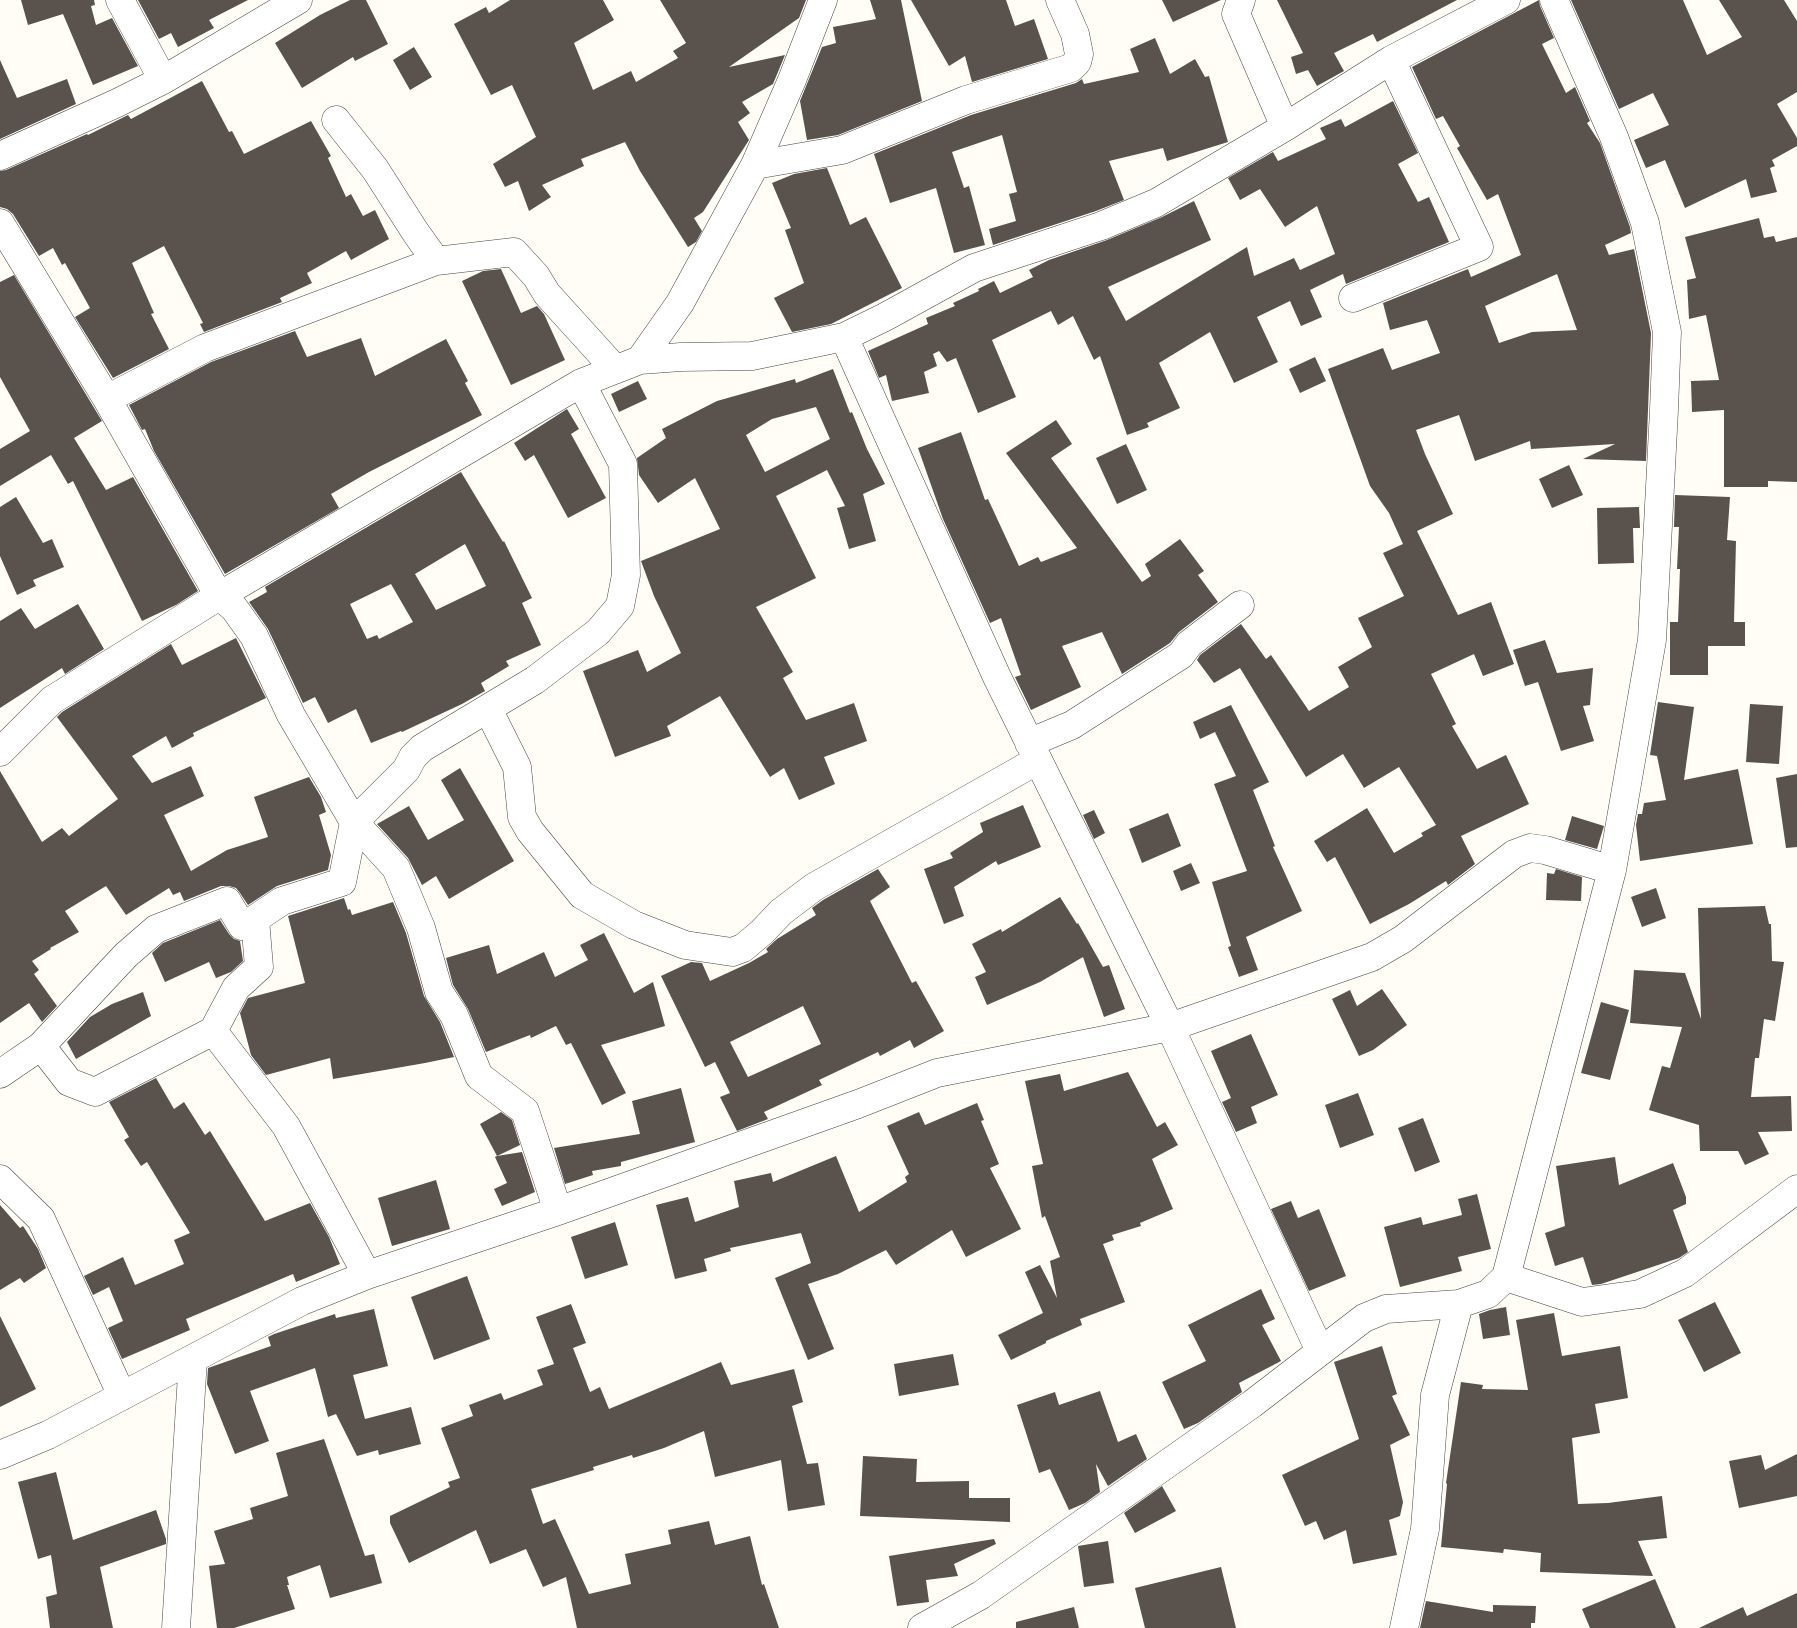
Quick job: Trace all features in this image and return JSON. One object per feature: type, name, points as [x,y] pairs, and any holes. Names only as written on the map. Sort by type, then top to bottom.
[{"type":"street","points":[[120,0],[163,80]]},
{"type":"street","points":[[0,156],[163,80],[298,0]]},
{"type":"street","points":[[628,365],[680,303],[755,165],[792,80],[823,0]]},
{"type":"street","points":[[755,165],[842,150],[966,100],[1071,68],[1077,62],[1079,54],[1075,34],[1060,0]]},
{"type":"street","points":[[1241,0],[1236,14],[1285,127]]},
{"type":"street","points":[[0,752],[52,700],[218,596],[581,383],[628,365],[681,357],[752,356],[844,337],[885,317],[974,268],[1102,226],[1156,203],[1285,127],[1391,60],[1506,0]]},
{"type":"street","points":[[922,1628],[981,1595],[1252,1404],[1364,1318],[1386,1309],[1459,1304],[1488,1294],[1506,1276],[1612,870],[1652,640],[1667,332],[1645,223],[1614,137],[1554,0]]},
{"type":"street","points":[[1353,298],[1478,246],[1391,60]]},
{"type":"street","points":[[336,120],[375,169],[436,261]]},
{"type":"street","points":[[0,223],[106,399],[218,596],[234,608],[254,636],[290,715],[354,822],[396,868],[421,928],[439,992],[454,1014],[479,1076],[525,1110],[558,1211]]},
{"type":"street","points":[[106,399],[206,348],[436,261],[514,252],[536,276],[548,294],[628,365]]},
{"type":"street","points":[[844,337],[997,677],[1170,1027],[1320,1351]]},
{"type":"street","points":[[0,1074],[40,1046],[126,955],[156,928],[227,901],[242,926],[282,901],[342,882],[354,822],[406,770],[413,757],[422,748],[535,680],[598,632],[620,606],[626,576],[623,464],[581,383]]},
{"type":"street","points":[[488,709],[517,767],[522,818],[530,832],[582,895],[634,925],[685,945],[732,952],[743,948],[781,912],[814,887],[1034,752],[1174,659],[1189,644],[1240,605]]},
{"type":"street","points":[[0,1455],[48,1435],[302,1301],[367,1275],[558,1211],[858,1104],[936,1073],[1170,1027],[1372,957],[1404,939],[1514,854],[1530,848],[1545,850],[1612,870]]},
{"type":"street","points":[[40,1046],[69,1082],[95,1092],[213,1032],[236,988],[259,967],[255,919]]},
{"type":"street","points":[[213,1032],[286,1126],[367,1275]]},
{"type":"street","points":[[0,1179],[41,1219],[122,1396]]},
{"type":"street","points":[[1506,1276],[1582,1302],[1640,1294],[1685,1272],[1797,1189]]},
{"type":"street","points":[[1404,1628],[1425,1529],[1435,1396],[1459,1304]]},
{"type":"street","points":[[176,1628],[193,1358]]},
{"type":"building","points":[[21,0],[94,0],[95,5],[91,6],[96,25],[112,18],[138,66],[93,85],[63,14],[28,25]]},
{"type":"building","points":[[138,0],[248,0],[209,20],[214,28],[178,47],[171,33],[159,39]]},
{"type":"building","points":[[350,0],[366,0],[388,44],[355,61],[353,57],[302,88],[275,43],[320,15]]},
{"type":"building","points":[[510,0],[603,0],[614,20],[574,43],[593,90],[631,71],[636,82],[678,58],[673,51],[686,43],[660,0],[806,0],[799,18],[729,67],[785,55],[773,84],[742,102],[750,113],[738,122],[749,140],[703,212],[694,218],[702,231],[696,242],[688,247],[640,171],[625,142],[581,159],[584,166],[542,185],[551,197],[529,211],[518,181],[505,187],[493,164],[536,137],[512,85],[491,95],[454,24],[486,7],[489,13]]},
{"type":"building","points":[[870,0],[901,0],[922,101],[838,135],[807,140],[800,101],[822,47],[836,43],[833,27],[876,19]]},
{"type":"building","points":[[911,0],[1006,0],[1015,26],[1034,19],[1048,59],[972,82],[965,56],[949,66]]},
{"type":"building","points":[[1162,0],[1221,0],[1173,22]]},
{"type":"building","points":[[1277,0],[1457,0],[1377,42],[1373,34],[1334,53],[1344,71],[1317,86],[1308,70],[1296,74],[1291,57],[1303,53]]},
{"type":"building","points":[[1539,0],[1554,38],[1542,44],[1566,93],[1575,87],[1590,121],[1587,123],[1600,143],[1630,227],[1631,233],[1605,245],[1609,255],[1634,249],[1651,333],[1646,461],[1583,459],[1615,444],[1531,449],[1530,441],[1475,461],[1459,415],[1416,430],[1453,514],[1417,531],[1458,615],[1491,602],[1514,664],[1483,676],[1474,654],[1431,674],[1456,724],[1452,726],[1477,769],[1506,755],[1529,804],[1461,836],[1475,864],[1448,885],[1446,881],[1409,904],[1370,924],[1335,857],[1327,862],[1314,841],[1367,808],[1394,853],[1423,836],[1421,833],[1436,825],[1399,767],[1364,788],[1343,754],[1306,777],[1240,668],[1214,683],[1197,660],[1200,655],[1241,624],[1266,659],[1271,655],[1309,711],[1349,687],[1338,667],[1372,647],[1358,618],[1404,596],[1383,553],[1403,544],[1389,513],[1370,486],[1328,369],[1383,348],[1392,370],[1440,353],[1427,320],[1390,330],[1383,303],[1468,269],[1471,277],[1521,255],[1498,194],[1487,200],[1457,148],[1460,146],[1443,116],[1436,119],[1412,67]],"holes":[[[1557,274],[1577,330],[1532,332],[1499,343],[1485,306]]]},
{"type":"building","points":[[1571,0],[1683,0],[1707,55],[1742,37],[1719,0],[1784,0],[1797,21],[1797,92],[1777,104],[1797,138],[1797,146],[1772,160],[1775,166],[1770,168],[1777,192],[1751,198],[1746,179],[1685,208],[1665,160],[1646,168],[1634,140],[1669,125],[1653,93],[1619,109]]},
{"type":"building","points":[[1155,38],[1170,74],[1195,59],[1205,77],[1209,76],[1228,142],[1167,161],[1163,148],[1109,161],[1124,200],[993,245],[989,229],[1016,221],[1009,194],[1017,192],[1002,135],[952,152],[964,188],[969,186],[985,245],[954,253],[936,188],[890,203],[874,154],[971,115],[1076,83],[1082,79],[1084,84],[1139,72],[1130,49]]},
{"type":"building","points":[[414,47],[432,77],[410,90],[393,60]]},
{"type":"building","points":[[0,60],[17,98],[67,79],[76,104],[0,139]]},
{"type":"building","points":[[202,81],[229,132],[232,131],[244,154],[311,121],[331,156],[328,158],[346,197],[351,194],[363,216],[375,210],[389,239],[351,260],[346,251],[307,273],[312,283],[280,298],[282,302],[204,332],[200,324],[203,323],[164,246],[132,263],[154,313],[151,314],[169,349],[113,378],[75,317],[90,308],[65,263],[62,265],[53,248],[39,256],[13,214],[7,209],[0,207],[0,171],[88,135],[128,115],[131,119]]},
{"type":"building","points":[[1393,101],[1418,153],[1398,164],[1418,202],[1429,197],[1449,242],[1346,284],[1343,274],[1310,290],[1322,317],[1301,326],[1290,301],[1257,317],[1278,362],[1234,383],[1210,332],[1159,363],[1180,408],[1147,423],[1149,427],[1127,435],[1100,356],[1094,360],[1073,316],[1058,325],[1051,311],[992,340],[1016,397],[978,413],[956,358],[947,362],[939,351],[933,354],[937,366],[924,372],[929,393],[892,401],[886,375],[879,378],[868,351],[928,324],[926,318],[955,306],[953,303],[979,291],[978,289],[994,281],[1000,293],[1033,277],[1029,270],[1049,260],[1107,240],[1162,217],[1194,201],[1211,240],[1108,287],[1126,321],[1247,247],[1254,276],[1294,258],[1300,270],[1335,254],[1317,206],[1285,227],[1260,189],[1240,200],[1228,178],[1273,152],[1278,161],[1326,139],[1320,128],[1341,119],[1345,127]]},
{"type":"building","points":[[827,168],[850,225],[866,217],[902,288],[831,324],[792,332],[774,298],[804,283],[785,230],[791,228],[772,183],[794,174]]},
{"type":"building","points":[[1759,218],[1764,238],[1774,236],[1776,242],[1797,237],[1797,482],[1768,481],[1768,487],[1724,487],[1724,410],[1692,412],[1691,381],[1719,380],[1706,315],[1689,319],[1687,280],[1696,278],[1685,237]]},
{"type":"building","points":[[501,269],[521,313],[537,306],[544,314],[565,360],[511,385],[462,281],[483,271]]},
{"type":"building","points":[[14,275],[102,421],[74,438],[106,490],[133,477],[198,591],[176,605],[142,621],[73,481],[68,484],[51,455],[0,486],[0,449],[30,431],[0,377],[0,282]]},
{"type":"building","points":[[295,331],[307,357],[361,338],[375,376],[446,339],[468,381],[465,383],[482,415],[369,472],[331,494],[339,508],[225,574],[154,451],[145,429],[142,430],[129,405],[211,362]]},
{"type":"building","points":[[1315,357],[1326,381],[1300,393],[1289,369]]},
{"type":"building","points":[[833,369],[850,413],[852,412],[867,449],[885,484],[863,494],[876,541],[849,549],[837,508],[845,506],[827,470],[776,496],[816,578],[756,607],[793,672],[783,678],[806,720],[854,703],[867,741],[824,757],[835,784],[799,800],[784,768],[770,777],[720,696],[667,726],[671,736],[615,757],[583,671],[638,650],[647,672],[681,653],[654,596],[641,561],[720,529],[695,478],[658,503],[639,475],[637,458],[666,438],[662,429],[717,401],[795,379],[796,383]],"holes":[[[816,407],[830,439],[765,472],[746,435],[772,419]]]},
{"type":"building","points":[[638,381],[647,399],[619,412],[611,394]]},
{"type":"building","points":[[567,409],[579,429],[571,434],[606,498],[568,518],[534,455],[525,461],[514,443]]},
{"type":"building","points":[[1056,420],[1072,444],[1051,458],[1142,582],[1151,576],[1145,564],[1180,539],[1204,571],[1198,575],[1218,602],[1179,632],[1170,643],[1122,674],[1102,632],[1062,646],[1081,687],[1031,710],[1015,677],[1021,675],[1001,618],[990,623],[943,519],[918,448],[961,432],[985,500],[988,499],[1019,566],[1038,557],[1041,562],[1077,548],[1006,453]]},
{"type":"building","points":[[1126,444],[1147,490],[1117,504],[1096,458]]},
{"type":"building","points":[[1569,465],[1583,495],[1552,508],[1539,479]]},
{"type":"building","points":[[461,472],[504,541],[532,598],[522,603],[541,645],[506,661],[509,666],[481,683],[485,691],[402,732],[371,743],[356,709],[328,723],[315,697],[303,703],[268,629],[249,602],[267,592],[265,587]],"holes":[[[465,544],[486,586],[436,610],[415,574]],[[391,584],[413,622],[379,639],[377,635],[367,639],[350,604]]]},
{"type":"building","points":[[1675,495],[1730,497],[1727,540],[1736,541],[1734,622],[1745,622],[1745,646],[1708,646],[1708,675],[1670,675],[1670,622],[1678,622],[1680,569],[1677,569],[1679,527],[1674,527]]},
{"type":"building","points":[[16,497],[43,543],[52,539],[64,567],[33,580],[36,586],[17,595],[0,556],[0,507]]},
{"type":"building","points":[[1639,507],[1640,528],[1633,528],[1634,563],[1598,564],[1597,508]]},
{"type":"building","points":[[78,604],[104,649],[65,674],[62,668],[0,708],[0,621],[21,608],[35,629]]},
{"type":"building","points":[[236,638],[266,698],[193,733],[194,736],[172,748],[166,736],[132,756],[152,783],[191,766],[204,796],[164,815],[191,871],[227,850],[268,837],[254,797],[309,777],[321,797],[326,812],[319,815],[331,855],[328,870],[277,886],[248,905],[236,888],[229,886],[221,886],[184,901],[180,892],[173,895],[169,888],[126,915],[106,886],[65,911],[79,932],[50,948],[32,961],[39,970],[34,974],[57,1006],[42,1022],[29,1003],[0,1023],[0,771],[42,842],[62,828],[69,836],[118,799],[57,717],[62,712],[171,644],[182,665]]},
{"type":"building","points":[[1545,640],[1557,673],[1593,668],[1590,705],[1583,706],[1594,741],[1561,751],[1538,682],[1525,686],[1513,650]]},
{"type":"building","points":[[1658,702],[1694,707],[1684,780],[1738,769],[1753,844],[1640,861],[1636,825],[1638,814],[1642,814],[1644,803],[1666,800],[1657,756],[1650,755]]},
{"type":"building","points":[[1750,704],[1783,706],[1779,764],[1746,762]]},
{"type":"building","points":[[1231,705],[1269,782],[1253,790],[1275,846],[1273,847],[1302,911],[1246,937],[1258,970],[1239,977],[1228,947],[1231,946],[1212,882],[1247,871],[1214,784],[1236,776],[1215,732],[1200,739],[1193,722]]},
{"type":"building","points":[[460,768],[514,861],[449,899],[436,876],[422,885],[408,858],[377,824],[409,806],[428,840],[464,820],[441,780]]},
{"type":"building","points":[[1797,774],[1797,847],[1786,848],[1776,778]]},
{"type":"building","points":[[1023,805],[1041,847],[998,865],[996,861],[954,887],[964,916],[944,924],[924,869],[953,858],[950,853],[983,832],[980,823]]},
{"type":"building","points":[[1094,810],[1105,833],[1094,839],[1083,815]]},
{"type":"building","points":[[1168,813],[1181,846],[1142,863],[1129,829]]},
{"type":"building","points":[[1572,816],[1604,826],[1597,849],[1565,840]]},
{"type":"building","points":[[1191,863],[1200,883],[1181,891],[1173,871]]},
{"type":"building","points":[[878,869],[890,887],[870,901],[912,983],[916,981],[944,1031],[914,1048],[910,1040],[880,1056],[878,1052],[819,1080],[822,1085],[764,1112],[768,1119],[737,1131],[720,1097],[730,1093],[715,1062],[705,1067],[661,976],[691,962],[702,963],[710,981],[749,963],[768,952],[766,949],[777,939],[816,915],[812,908]],"holes":[[[803,1006],[821,1044],[748,1077],[730,1042]]]},
{"type":"building","points":[[1556,869],[1582,877],[1581,901],[1546,900],[1547,873],[1554,874]]},
{"type":"building","points":[[1656,888],[1666,918],[1642,927],[1631,897]]},
{"type":"building","points":[[1060,897],[1078,923],[1103,967],[1109,965],[1125,1009],[1104,1017],[1083,957],[1040,982],[987,1005],[975,977],[986,972],[972,944],[1001,929],[1002,932]]},
{"type":"building","points":[[344,898],[352,915],[393,902],[406,933],[424,996],[440,1022],[454,1057],[333,1079],[330,1058],[266,1075],[251,1055],[240,1013],[248,998],[305,983],[288,916]]},
{"type":"building","points":[[1765,906],[1769,924],[1771,924],[1772,961],[1784,962],[1775,1021],[1764,1019],[1759,1058],[1755,1058],[1751,1097],[1791,1096],[1792,1131],[1758,1132],[1769,1154],[1745,1165],[1738,1151],[1700,1151],[1699,1125],[1649,1110],[1662,1066],[1670,1068],[1682,1027],[1630,1023],[1634,970],[1685,973],[1701,1019],[1698,908]]},
{"type":"building","points":[[220,920],[229,934],[234,939],[240,941],[243,961],[231,972],[216,978],[209,962],[165,982],[152,953],[163,943]]},
{"type":"building","points":[[604,933],[634,993],[653,982],[665,1026],[601,1045],[626,1093],[602,1105],[571,1043],[566,1045],[556,1026],[531,1038],[530,1035],[486,1052],[468,1009],[453,985],[446,958],[489,945],[497,974],[544,952],[555,977],[588,960],[580,945]]},
{"type":"building","points":[[1382,989],[1407,1025],[1373,1050],[1359,1056],[1332,999],[1350,990],[1357,1006]]},
{"type":"building","points":[[143,992],[151,1016],[76,1059],[67,1042],[90,1017],[112,1004]]},
{"type":"building","points":[[1601,1002],[1629,1010],[1610,1080],[1581,1073]]},
{"type":"building","points":[[1251,1034],[1278,1095],[1251,1107],[1257,1123],[1236,1132],[1222,1102],[1231,1098],[1211,1051]]},
{"type":"building","points":[[1128,1072],[1157,1127],[1165,1122],[1178,1145],[1152,1159],[1173,1209],[1140,1223],[1141,1226],[1112,1235],[1114,1240],[1103,1244],[1125,1302],[1080,1319],[1082,1325],[1046,1341],[1046,1343],[1011,1360],[998,1335],[1043,1313],[1025,1272],[1040,1265],[1057,1298],[1050,1261],[1060,1257],[1045,1216],[1042,1218],[1032,1166],[1043,1164],[1025,1081],[1060,1074],[1064,1091]]},
{"type":"building","points":[[156,1078],[174,1109],[184,1102],[205,1135],[210,1131],[265,1221],[310,1203],[329,1237],[340,1264],[296,1282],[293,1274],[186,1319],[190,1330],[122,1359],[108,1328],[123,1321],[109,1287],[93,1295],[84,1276],[123,1257],[135,1285],[184,1264],[174,1240],[190,1233],[147,1162],[141,1166],[124,1140],[129,1137],[109,1102]]},
{"type":"building","points":[[681,1088],[695,1142],[621,1162],[621,1166],[592,1171],[593,1175],[565,1184],[554,1148],[640,1134],[632,1101]]},
{"type":"building","points":[[1358,1093],[1374,1135],[1340,1148],[1325,1105]]},
{"type":"building","points":[[977,1103],[984,1120],[981,1121],[999,1164],[990,1168],[1021,1229],[966,1257],[952,1230],[896,1265],[886,1250],[838,1274],[808,1284],[834,1349],[808,1360],[775,1278],[811,1263],[801,1233],[730,1248],[731,1251],[704,1259],[707,1271],[675,1279],[656,1205],[688,1197],[695,1222],[739,1207],[734,1181],[771,1173],[773,1182],[836,1156],[859,1212],[907,1182],[905,1177],[909,1174],[887,1126],[919,1112],[925,1125]]},
{"type":"building","points":[[501,1112],[512,1120],[520,1145],[497,1156],[480,1124]]},
{"type":"building","points":[[1423,1118],[1440,1162],[1415,1172],[1398,1128]]},
{"type":"building","points":[[522,1152],[535,1192],[502,1206],[494,1189],[507,1183],[495,1157]]},
{"type":"building","points":[[1615,1157],[1619,1185],[1673,1163],[1686,1197],[1686,1204],[1673,1210],[1688,1252],[1679,1258],[1601,1284],[1592,1285],[1583,1257],[1555,1266],[1545,1233],[1565,1226],[1556,1166]]},
{"type":"building","points":[[436,1180],[450,1229],[392,1246],[378,1198]]},
{"type":"building","points":[[1477,1194],[1491,1249],[1458,1257],[1462,1271],[1400,1287],[1384,1227],[1421,1217],[1423,1225],[1462,1215],[1458,1199]]},
{"type":"building","points":[[1291,1201],[1298,1218],[1319,1209],[1346,1276],[1309,1291],[1271,1209]]},
{"type":"building","points":[[0,1205],[20,1228],[23,1226],[38,1249],[46,1268],[24,1283],[20,1278],[0,1290]]},
{"type":"building","points":[[615,1222],[628,1265],[585,1279],[571,1237]]},
{"type":"building","points":[[467,1276],[490,1339],[434,1360],[411,1297]]},
{"type":"building","points":[[1261,1289],[1275,1319],[1262,1325],[1281,1361],[1239,1383],[1242,1392],[1198,1423],[1184,1429],[1162,1382],[1206,1361],[1188,1325]]},
{"type":"building","points":[[1715,1302],[1741,1353],[1704,1372],[1678,1320]]},
{"type":"building","points":[[571,1304],[586,1343],[573,1348],[590,1392],[600,1387],[609,1409],[721,1362],[731,1385],[794,1369],[803,1402],[792,1406],[807,1464],[818,1463],[825,1505],[788,1511],[781,1460],[715,1477],[704,1431],[664,1448],[633,1458],[632,1455],[593,1467],[594,1470],[531,1489],[543,1524],[555,1519],[589,1594],[631,1584],[625,1554],[671,1544],[668,1530],[709,1521],[715,1545],[750,1536],[762,1585],[764,1584],[779,1628],[577,1628],[566,1577],[543,1587],[526,1549],[490,1564],[476,1530],[409,1563],[390,1523],[390,1516],[450,1487],[448,1482],[460,1478],[441,1428],[473,1416],[469,1405],[501,1393],[504,1400],[543,1385],[537,1370],[554,1364],[536,1317]]},
{"type":"building","points":[[1506,1307],[1510,1335],[1483,1339],[1479,1314]]},
{"type":"building","points":[[374,1309],[388,1366],[353,1375],[365,1419],[411,1407],[421,1444],[379,1455],[378,1450],[357,1456],[336,1414],[328,1417],[315,1368],[250,1391],[269,1441],[235,1454],[207,1384],[208,1368],[271,1346],[268,1337],[274,1334],[335,1314],[336,1318]]},
{"type":"building","points":[[1554,1313],[1562,1356],[1620,1346],[1628,1398],[1595,1404],[1600,1433],[1572,1438],[1578,1504],[1608,1503],[1662,1496],[1667,1538],[1638,1541],[1653,1576],[1540,1572],[1541,1553],[1504,1549],[1503,1553],[1441,1547],[1446,1483],[1461,1382],[1483,1385],[1482,1389],[1528,1390],[1516,1320]]},
{"type":"building","points":[[0,1316],[36,1389],[0,1407]]},
{"type":"building","points":[[1382,1346],[1397,1394],[1392,1396],[1410,1435],[1390,1445],[1403,1502],[1400,1516],[1389,1520],[1397,1555],[1353,1564],[1346,1530],[1324,1540],[1316,1521],[1305,1526],[1282,1475],[1359,1439],[1334,1362]]},
{"type":"building","points":[[953,1354],[959,1385],[899,1396],[894,1364]]},
{"type":"building","points":[[1100,1391],[1118,1442],[1136,1434],[1147,1459],[1108,1486],[1096,1464],[1100,1492],[1085,1503],[1069,1510],[1050,1469],[1039,1473],[1017,1405],[1055,1392],[1059,1405]]},
{"type":"building","points":[[324,1439],[365,1556],[374,1554],[382,1583],[330,1598],[320,1565],[287,1577],[289,1585],[287,1585],[295,1609],[234,1628],[217,1628],[209,1566],[225,1564],[214,1531],[253,1519],[250,1508],[288,1496],[276,1453]]},
{"type":"building","points":[[1797,1454],[1797,1496],[1739,1508],[1729,1461],[1761,1455],[1765,1470]]},
{"type":"building","points":[[863,1456],[917,1459],[916,1482],[969,1481],[969,1498],[1010,1498],[1010,1522],[860,1516]]},
{"type":"building","points":[[56,1472],[73,1540],[156,1510],[166,1544],[100,1567],[113,1628],[50,1628],[46,1597],[57,1594],[51,1555],[38,1559],[18,1482]]},
{"type":"building","points":[[1162,1486],[1176,1511],[1135,1533],[1124,1513]]},
{"type":"building","points":[[994,1539],[996,1544],[954,1564],[958,1576],[926,1580],[929,1602],[897,1606],[889,1556]]},
{"type":"building","points":[[1108,1541],[1114,1583],[1084,1587],[1078,1546]]},
{"type":"building","points":[[1221,1567],[1236,1628],[1145,1628],[1135,1588]]},
{"type":"building","points":[[1655,1579],[1676,1628],[1590,1628],[1582,1609]]},
{"type":"building","points":[[1797,1593],[1797,1628],[1699,1628],[1743,1607],[1747,1616]]},
{"type":"building","points":[[1426,1601],[1493,1612],[1493,1605],[1536,1606],[1535,1623],[1531,1623],[1531,1628],[1420,1628]]},
{"type":"building","points":[[1074,1607],[1079,1628],[1016,1628],[1016,1622]]}]
